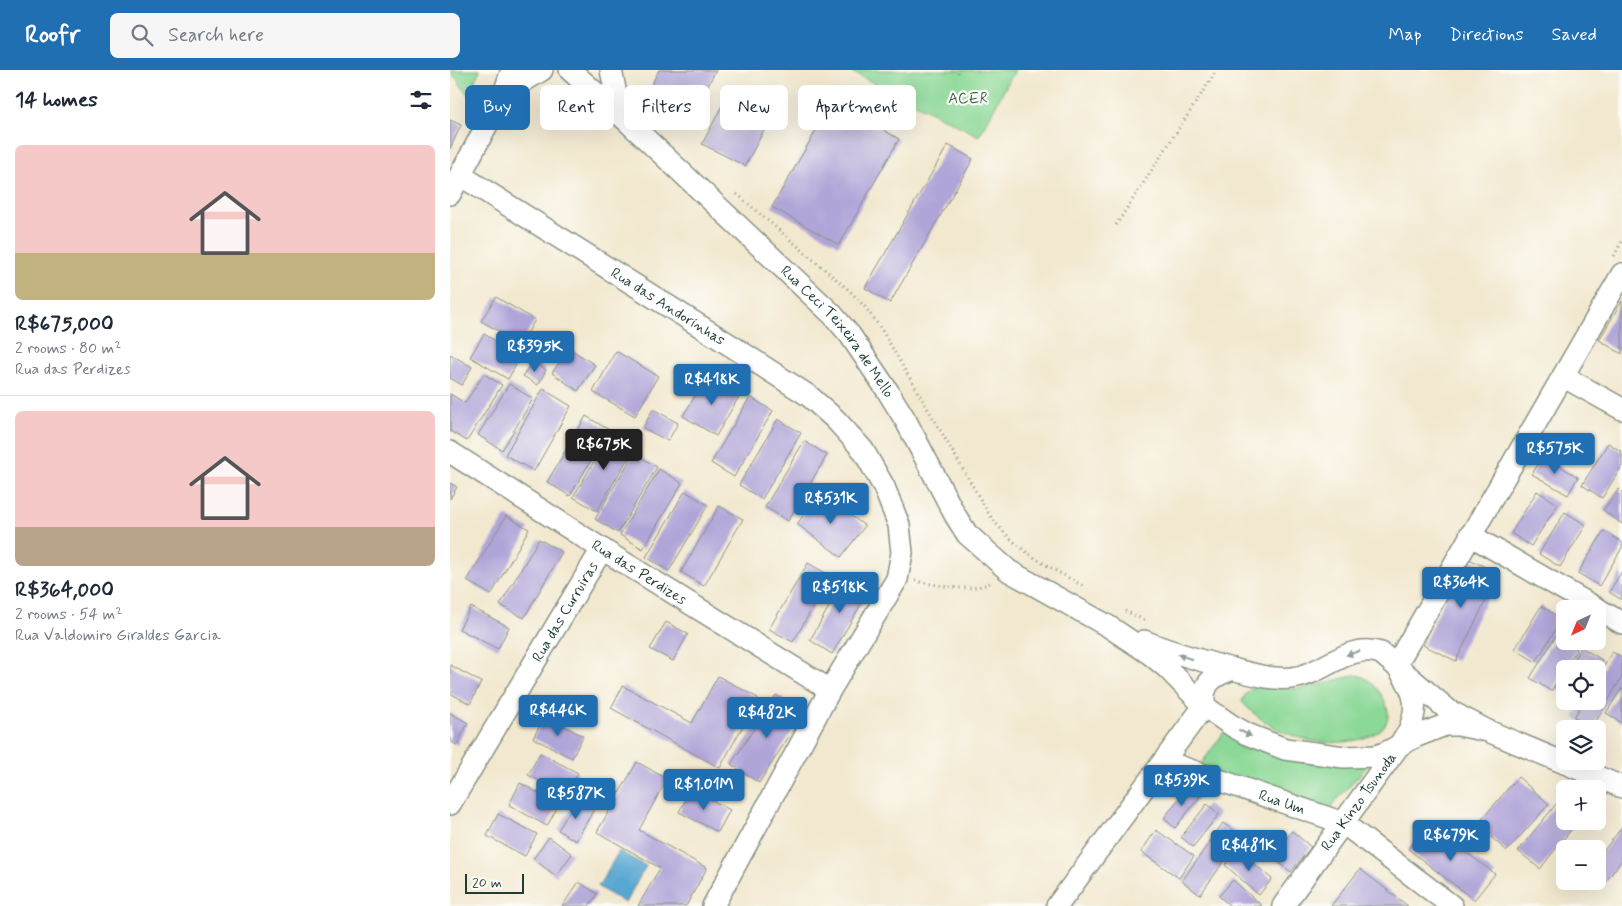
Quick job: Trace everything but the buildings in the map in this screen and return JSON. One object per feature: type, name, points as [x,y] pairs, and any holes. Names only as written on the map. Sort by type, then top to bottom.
[{"type":"street","points":[[507,85],[512,70]]},
{"type":"street","points":[[517,85],[542,70]]},
{"type":"street","name":"Rua Ceci Teixeira de Mello","points":[[570,70],[624,118]]},
{"type":"street","name":"Rua Ceci Teixeira de Mello","points":[[611,70],[616,94],[624,113]]},
{"type":"street","points":[[450,194],[484,130]]},
{"type":"street","name":"Rua Ceci Teixeira de Mello","points":[[636,130],[832,314],[887,390],[906,421],[955,515],[967,534],[1005,567],[1102,622]]},
{"type":"street","name":"Rua das Andorinhas","points":[[460,175],[809,396],[835,419],[863,450],[884,487],[899,526],[902,554],[897,579],[830,690],[712,906]]},
{"type":"street","points":[[1396,665],[1622,274]]},
{"type":"street","points":[[1564,377],[1622,409]]},
{"type":"street","name":"Rua das Perdizes","points":[[450,452],[602,549],[830,690]]},
{"type":"street","points":[[1470,536],[1622,623]]},
{"type":"street","name":"Rua das Curruiras","points":[[450,804],[602,549]]},
{"type":"street","points":[[1102,622],[1161,664],[1204,706],[1246,734],[1285,749],[1344,758],[1361,758],[1385,753],[1417,736],[1445,725],[1458,725],[1488,732]]},
{"type":"street","points":[[1102,622],[1172,652],[1270,678],[1304,676],[1348,654],[1371,650],[1382,653],[1448,710],[1488,732],[1622,787]]},
{"type":"street","name":"Rua Kinzo Tsunoda","points":[[1283,906],[1408,733],[1415,718],[1415,705],[1406,680],[1396,665]]},
{"type":"street","points":[[1057,906],[1204,706],[1203,696],[1208,683],[1221,673],[1233,669]]},
{"type":"street","name":"Rua Um","points":[[1164,761],[1343,823],[1452,906]]},
{"type":"path","points":[[1116,225],[1217,70]]},
{"type":"path","points":[[1028,554],[1093,592]]},
{"type":"path","points":[[897,579],[967,589],[983,587],[994,581],[1005,567]]},
{"type":"path","points":[[1117,606],[1125,611]]},
{"type":"green space","points":[[450,70],[480,70],[473,85],[465,85],[465,91]]},
{"type":"green space","name":"ACER","points":[[848,70],[1015,70],[979,136],[916,104],[916,85],[878,85]]},
{"type":"green space","points":[[1353,675],[1361,676],[1373,684],[1387,707],[1387,720],[1381,729],[1369,736],[1354,741],[1322,742],[1308,740],[1281,731],[1256,716],[1242,702],[1249,690],[1263,684],[1287,689],[1298,689]]},
{"type":"green space","points":[[1227,728],[1295,760],[1323,764],[1372,761],[1327,811],[1198,768]]},
{"type":"water","points":[[619,851],[646,866],[625,903],[598,887]]}]
